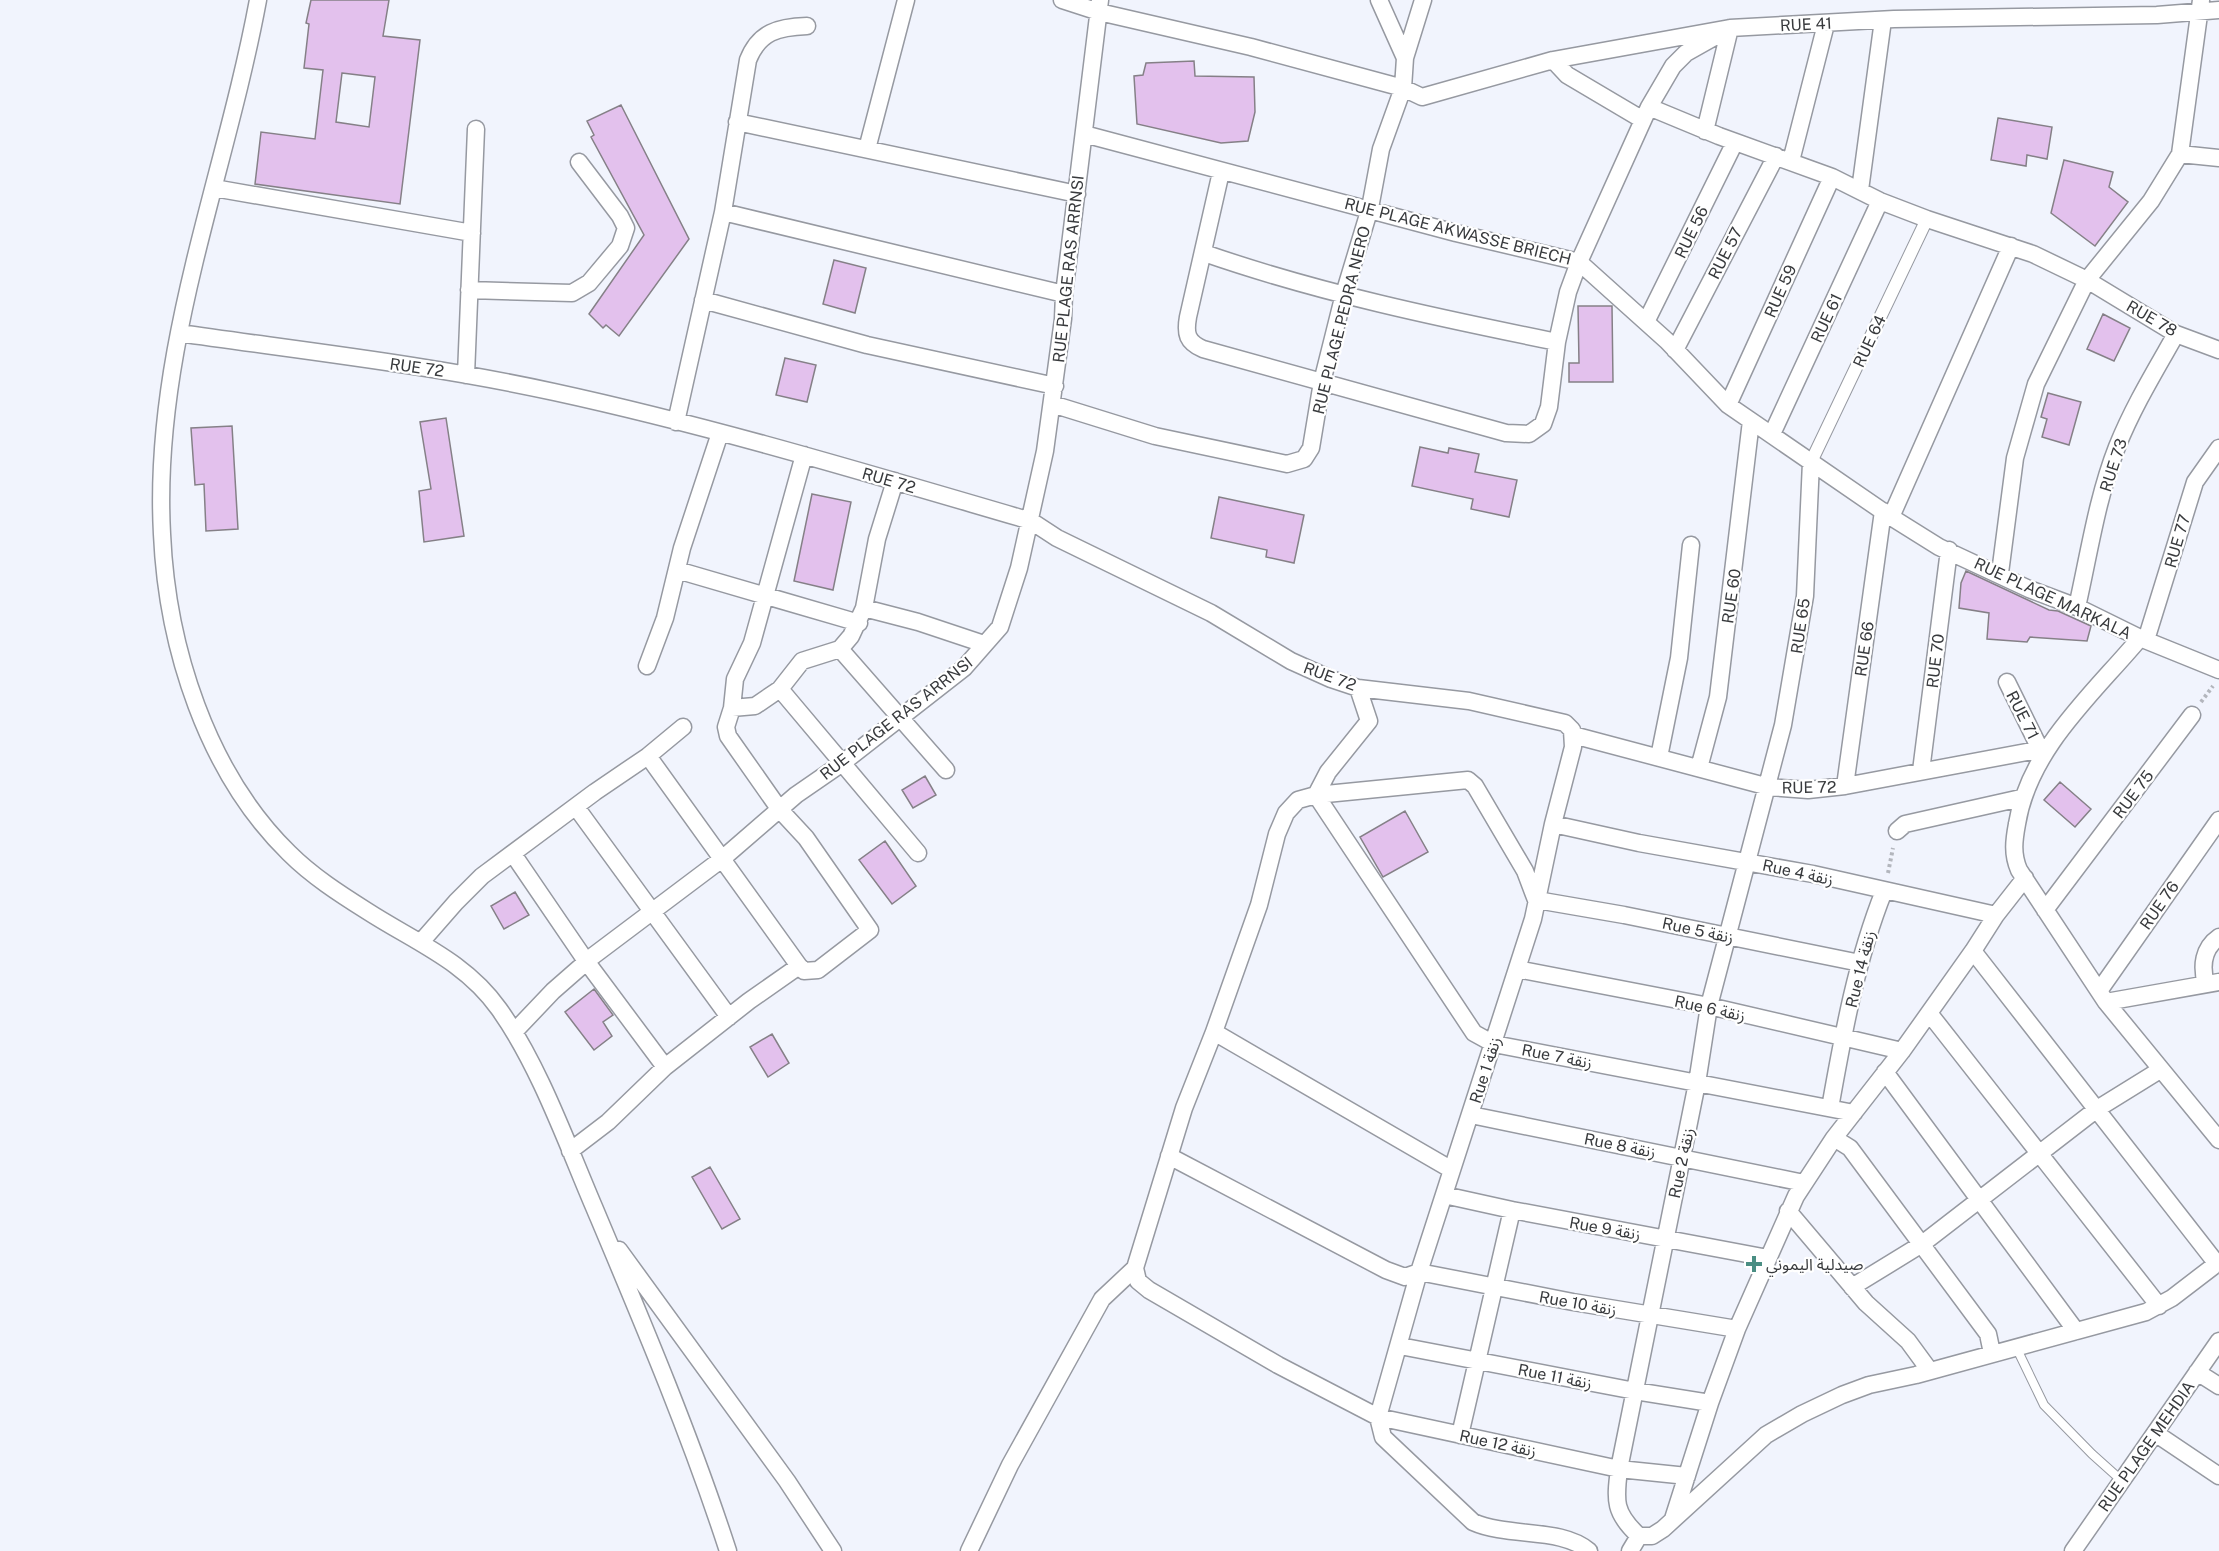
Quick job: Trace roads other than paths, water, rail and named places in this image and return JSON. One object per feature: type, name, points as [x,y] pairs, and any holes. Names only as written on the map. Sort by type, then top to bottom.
[{"type":"street","points":[[258,0],[179,333],[161,454],[162,535],[165,569],[181,653],[205,725],[220,760],[263,825],[313,874],[369,913],[421,942],[466,973],[487,993],[514,1032],[570,1151],[600,1222],[694,1454],[728,1551]]},
{"type":"street","points":[[867,149],[906,0]]},
{"type":"street","name":"RUE 41","points":[[1062,0],[1099,6],[1402,88],[1422,97],[1552,60],[1730,28],[2200,7],[2219,10]]},
{"type":"street","points":[[1379,0],[1406,58]]},
{"type":"street","name":"RUE PLAGE PEDRA NERO","points":[[1052,404],[1155,436],[1287,464],[1304,459],[1311,448],[1323,382],[1344,294],[1370,208],[1381,149],[1402,88],[1406,58],[1423,0]]},
{"type":"street","name":"RUE PLAGE RAS ARRNSI","points":[[514,1032],[586,962],[722,858],[796,795],[900,720],[964,668],[1000,627],[1006,614],[1031,521],[1055,386],[1099,6]]},
{"type":"street","points":[[2000,573],[2015,458],[2036,384],[2087,280],[2151,201],[2180,154],[2200,7]]},
{"type":"street","points":[[1860,190],[1883,20]]},
{"type":"street","points":[[1784,159],[1826,24]]},
{"type":"street","points":[[676,422],[723,212],[748,60],[753,48],[770,31],[807,26]]},
{"type":"street","points":[[1221,172],[1188,317],[1186,332],[1191,344],[1519,435],[1536,431],[1543,424],[1549,407],[1557,342],[1568,292],[1579,262],[1646,114],[1681,56],[1730,28]]},
{"type":"street","points":[[1705,131],[1730,28]]},
{"type":"street","name":"RUE 78","points":[[1552,60],[1567,75],[1646,114],[1705,131],[1784,159],[1832,177],[1880,201],[2011,246],[2087,280],[2176,334],[2219,351]]},
{"type":"street","points":[[737,122],[1077,194]]},
{"type":"street","points":[[466,375],[476,129]]},
{"type":"street","name":"RUE PLAGE AKWASSE BRIECH","points":[[1084,134],[1221,172],[1370,208],[1456,233],[1579,262],[1646,322],[1728,405],[1887,514]]},
{"type":"street","name":"RUE 56","points":[[1646,322],[1735,142]]},
{"type":"street","points":[[2180,154],[2219,158]]},
{"type":"street","name":"RUE 57","points":[[1675,350],[1784,159]]},
{"type":"street","points":[[469,290],[563,295],[581,290],[589,284],[624,240],[626,228],[620,216],[579,162]]},
{"type":"street","name":"RUE 59","points":[[1728,405],[1832,177]]},
{"type":"street","points":[[214,188],[472,233]]},
{"type":"street","name":"RUE 61","points":[[1772,434],[1880,201]]},
{"type":"street","points":[[723,212],[1064,294]]},
{"type":"street","name":"RUE 64","points":[[1811,462],[1927,219]]},
{"type":"street","name":"RUE 66","points":[[1845,786],[1887,514],[2011,246]]},
{"type":"street","points":[[1204,254],[1249,269],[1344,294],[1454,321],[1557,342]]},
{"type":"street","points":[[703,300],[867,345],[1055,386]]},
{"type":"street","name":"RUE 72","points":[[179,333],[466,375],[554,392],[804,455],[1031,521],[1074,547],[1211,613],[1291,661],[1358,688],[1458,699],[1768,787],[1808,790],[1845,786],[2044,748]]},
{"type":"street","name":"RUE 73","points":[[2077,607],[2116,449],[2133,410],[2176,334]]},
{"type":"street","name":"RUE 60","points":[[1699,768],[1718,697],[1751,421]]},
{"type":"street","points":[[647,666],[665,618],[677,570],[720,433]]},
{"type":"street","name":"RUE 77","points":[[2143,639],[2195,482],[2219,448]]},
{"type":"street","points":[[648,756],[804,972],[818,970],[868,932],[870,927],[806,838],[780,810],[728,736],[726,727],[732,708],[735,679],[752,643],[804,455]]},
{"type":"street","name":"RUE 65","points":[[1768,787],[1784,725],[1805,596],[1811,462]]},
{"type":"street","points":[[732,708],[755,706],[780,688],[802,661],[840,649],[861,616],[877,539],[895,481]]},
{"type":"street","name":"RUE PLAGE MARKALA","points":[[1887,514],[1949,550],[2029,589],[2077,607],[2143,639],[2219,670]]},
{"type":"street","points":[[1659,757],[1679,658],[1691,545]]},
{"type":"street","name":"RUE 70","points":[[1921,771],[1949,550]]},
{"type":"street","points":[[677,570],[765,597],[861,616],[918,622],[984,644]]},
{"type":"street","points":[[2143,639],[2044,748],[2021,798],[2014,848],[2016,863],[2102,996],[2219,1140]]},
{"type":"street","points":[[840,649],[946,770]]},
{"type":"street","name":"RUE 71","points":[[2007,682],[2044,748]]},
{"type":"street","points":[[780,688],[918,854]]},
{"type":"street","points":[[1316,795],[1328,772],[1365,729],[1369,721],[1358,688]]},
{"type":"street","name":"RUE 75","points":[[2045,910],[2193,715]]},
{"type":"street","points":[[421,942],[469,888],[648,756],[683,727]]},
{"type":"street","name":"Rue 1 زنقة","points":[[1377,1417],[1400,1346],[1419,1272],[1517,969],[1570,766],[1569,729]]},
{"type":"street","points":[[969,1551],[1010,1465],[1102,1299],[1135,1268],[1184,1108],[1214,1032],[1259,905],[1277,834],[1286,813],[1298,800],[1316,795],[1468,780],[1475,786],[1525,871],[1536,900]]},
{"type":"street","name":"Rue 2 زنقة","points":[[1639,1536],[1624,1520],[1616,1505],[1619,1469],[1697,1083],[1709,1006],[1768,787]]},
{"type":"street","name":"Rue 7 زنقة","points":[[1316,795],[1474,1033],[1494,1044],[1854,1113]]},
{"type":"street","points":[[1897,831],[1905,824],[2021,798]]},
{"type":"street","points":[[576,807],[729,1017]]},
{"type":"street","name":"RUE 76","points":[[2102,996],[2219,820]]},
{"type":"street","name":"Rue 4 زنقة","points":[[1553,824],[1640,843],[1749,861],[1996,915]]},
{"type":"street","points":[[513,854],[586,962],[665,1067]]},
{"type":"street","points":[[1672,1520],[1737,1329],[1788,1211],[1834,1138],[1902,1051],[1996,915],[2025,878]]},
{"type":"street","name":"Rue 14 زنقة","points":[[1830,1108],[1868,930],[1884,891]]},
{"type":"street","name":"Rue 5 زنقة","points":[[1536,900],[1624,915],[1860,963]]},
{"type":"street","points":[[2212,983],[2204,974],[2205,955],[2210,943],[2219,937]]},
{"type":"street","points":[[1630,1551],[1639,1536],[1652,1536],[1752,1447],[1782,1425],[1856,1390],[2129,1318],[2159,1306],[2218,1263],[1973,951]]},
{"type":"street","points":[[570,1151],[608,1122],[665,1067],[799,966]]},
{"type":"street","name":"Rue 6 زنقة","points":[[1517,969],[1709,1006],[1902,1051]]},
{"type":"street","points":[[2102,996],[2212,983]]},
{"type":"street","points":[[1929,1013],[2159,1306]]},
{"type":"street","points":[[1214,1032],[1452,1170]]},
{"type":"street","points":[[1852,1287],[1922,1244],[2040,1155],[2097,1108],[2160,1070]]},
{"type":"street","points":[[1886,1072],[2076,1331]]},
{"type":"street","name":"Rue 8 زنقة","points":[[1471,1115],[1682,1156],[1804,1183]]},
{"type":"street","points":[[1834,1138],[1850,1148],[1922,1244],[1988,1334],[1992,1353]]},
{"type":"street","name":"Rue 10 زنقة","points":[[1169,1156],[1386,1270],[1405,1277],[1419,1272],[1737,1329]]},
{"type":"street","name":"Rue 9 زنقة","points":[[1444,1195],[1512,1210],[1768,1257]]},
{"type":"street","points":[[1460,1435],[1512,1210]]},
{"type":"street","points":[[1788,1211],[1866,1303],[1908,1341],[1930,1371]]},
{"type":"street","points":[[600,1222],[786,1481],[833,1551]]},
{"type":"street","name":"Rue 12 زنقة","points":[[1135,1268],[1138,1281],[1149,1290],[1278,1365],[1377,1417],[1619,1469],[1687,1476]]},
{"type":"street","name":"RUE PLAGE MEHDIA","points":[[2073,1551],[2219,1341]]},
{"type":"street","name":"Rue 11 زنقة","points":[[1400,1346],[1477,1362],[1710,1403]]},
{"type":"street","points":[[2197,1372],[2219,1386]]},
{"type":"street","points":[[1377,1417],[1383,1437],[1473,1522],[1489,1529],[1575,1541],[1589,1551]]},
{"type":"street","points":[[2155,1433],[2219,1476]]},
{"type":"lane","points":[[2016,1347],[2044,1405],[2121,1480]]},
{"type":"place","name":"صيدلية اليموني","points":[[1754,1264]]}]
